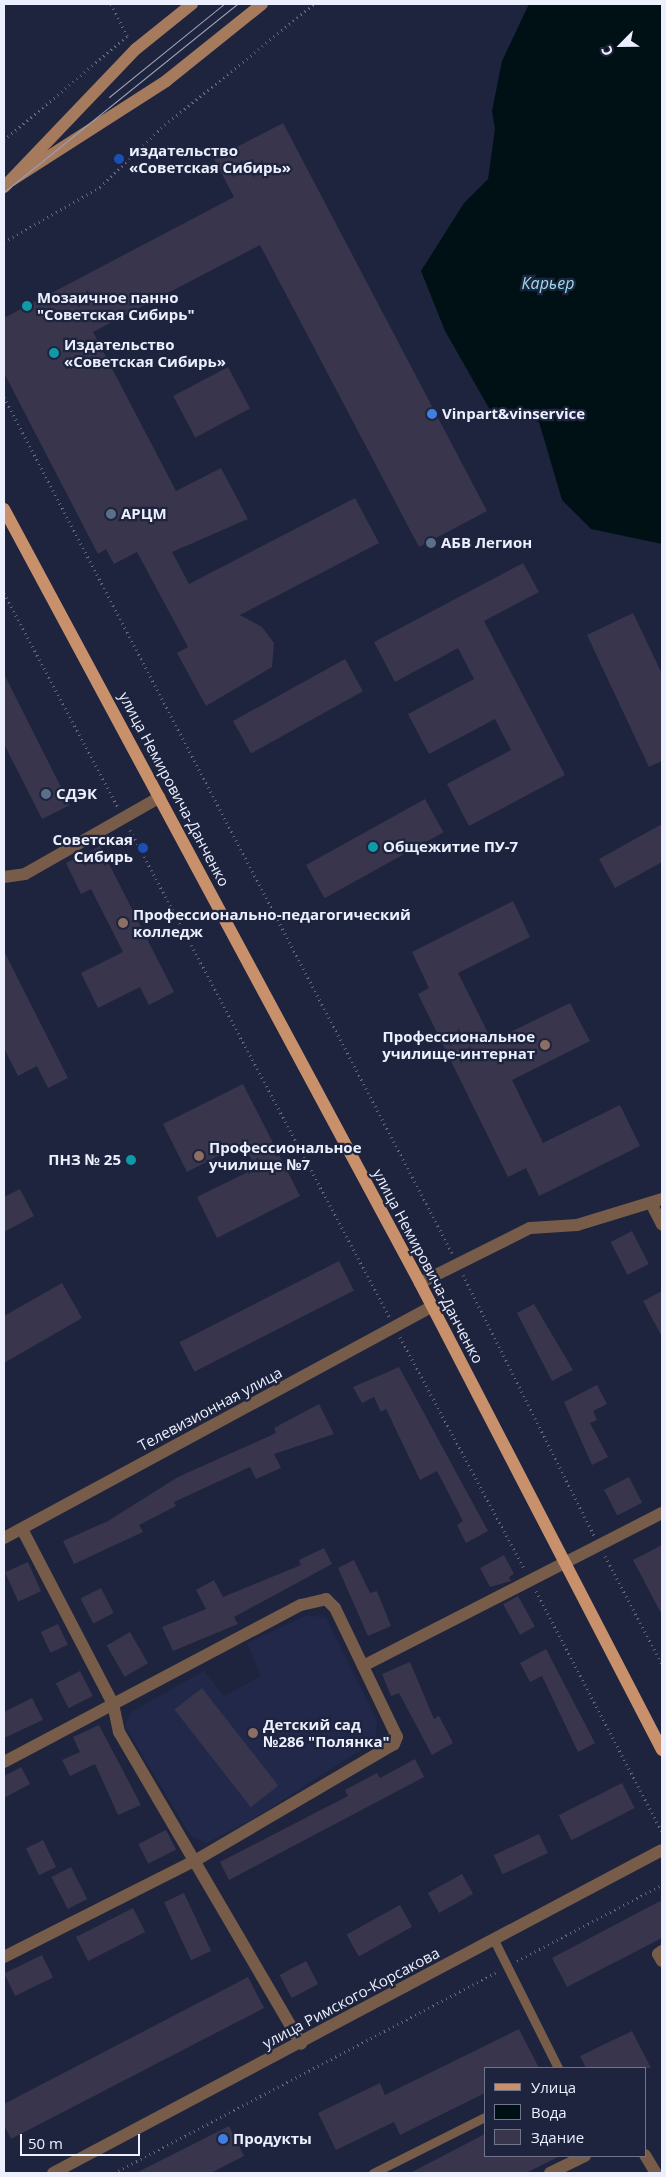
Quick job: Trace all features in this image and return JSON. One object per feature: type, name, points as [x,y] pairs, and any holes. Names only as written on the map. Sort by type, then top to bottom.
[{"type":"main road","points":[[8,184],[136,49],[192,4]]},
{"type":"main road","points":[[8,184],[166,81],[262,4]]},
{"type":"main road","name":"улица Немировича-Данченко","points":[[4,509],[420,1283],[563,1563],[662,1750]]},
{"type":"street","points":[[4,877],[25,874],[160,797]]},
{"type":"street","points":[[420,1283],[530,1228],[577,1225],[657,1202],[662,1225]]},
{"type":"street","name":"Телевизионная улица","points":[[4,1538],[432,1307]]},
{"type":"street","points":[[363,1666],[598,1543],[662,1512]]},
{"type":"street","points":[[22,1529],[113,1704],[119,1732],[196,1860],[301,2044]]},
{"type":"street","points":[[4,1762],[300,1605],[326,1599],[335,1608],[397,1738],[394,1744],[196,1860],[4,1957]]},
{"type":"street","name":"улица Римского-Корсакова","points":[[53,2173],[301,2044],[662,1850]]},
{"type":"street","points":[[662,1951],[658,1954],[662,1961]]},
{"type":"street","points":[[550,2173],[583,2157]]},
{"type":"street","points":[[646,2157],[656,2173]]},
{"type":"lane","points":[[494,1940],[558,2067]]},
{"type":"lane","points":[[373,2173],[483,2119]]},
{"type":"path","points":[[111,4],[127,36],[136,49]]},
{"type":"path","points":[[4,242],[100,187],[161,128],[314,4]]},
{"type":"path","points":[[4,140],[134,31]]},
{"type":"path","points":[[4,397],[458,1265],[517,1391],[662,1664]]},
{"type":"path","points":[[4,594],[530,1580],[662,1832]]},
{"type":"path","points":[[114,2173],[662,1885]]},
{"type":"shaded area","name":"Детский сад №286 \"Полянка\"","points":[[308,1615],[326,1618],[377,1720],[376,1740],[250,1821],[206,1843],[191,1836],[125,1726],[131,1712],[204,1671],[224,1696],[261,1676],[247,1643]]},
{"type":"water","name":"Карьер","points":[[529,4],[662,4],[662,544],[591,529],[562,500],[539,422],[490,410],[445,331],[421,271],[464,203],[488,179],[495,129],[492,111],[502,61]]},
{"type":"building","name":"Издательство «Советская Сибирь»","points":[[283,123],[487,511],[419,547],[260,245],[93,332],[176,491],[221,468],[248,519],[172,552],[189,584],[355,498],[379,543],[240,615],[262,627],[274,643],[272,667],[206,706],[177,653],[188,647],[137,552],[114,564],[106,549],[98,554],[4,373],[4,318],[234,197],[214,159]]},
{"type":"building","points":[[228,367],[250,408],[195,438],[173,396]]},
{"type":"building","points":[[523,563],[539,592],[484,621],[565,775],[469,826],[447,784],[511,750],[495,719],[429,754],[408,714],[474,679],[458,648],[395,682],[374,642]]},
{"type":"building","points":[[633,613],[662,674],[662,761],[649,767],[587,635]]},
{"type":"building","points":[[345,659],[363,691],[251,753],[233,721]]},
{"type":"building","points":[[4,674],[70,805],[42,819],[4,744]]},
{"type":"building","name":"Общежитие ПУ-7","points":[[425,799],[443,832],[324,898],[306,865]]},
{"type":"building","points":[[662,824],[662,862],[615,888],[599,859]]},
{"type":"building","name":"Профессионально-педагогический колледж","points":[[100,846],[174,992],[149,1005],[140,987],[98,1008],[81,973],[123,952],[91,889],[81,894],[66,863]]},
{"type":"building","name":"Профессиональное училище-интернат","points":[[513,901],[530,937],[458,973],[492,1041],[570,1003],[590,1041],[512,1080],[543,1143],[620,1105],[640,1146],[539,1196],[526,1168],[508,1177],[418,994],[429,988],[412,952]]},
{"type":"building","points":[[4,951],[68,1078],[48,1088],[37,1066],[18,1076],[4,1048]]},
{"type":"building","name":"Профессиональное училище №7","points":[[243,1084],[300,1196],[217,1238],[197,1197],[256,1168],[243,1143],[187,1172],[163,1124]]},
{"type":"building","points":[[20,1189],[34,1216],[4,1232],[4,1197]]},
{"type":"building","points":[[632,1231],[649,1264],[627,1275],[611,1242]]},
{"type":"building","points":[[339,1261],[354,1290],[194,1372],[180,1342]]},
{"type":"building","points":[[62,1283],[82,1318],[4,1363],[4,1316]]},
{"type":"building","points":[[662,1291],[662,1337],[643,1301]]},
{"type":"building","points":[[534,1304],[573,1370],[552,1381],[517,1313]]},
{"type":"building","points":[[399,1367],[488,1531],[466,1543],[457,1525],[463,1521],[437,1471],[420,1480],[386,1409],[381,1412],[374,1397],[362,1403],[353,1387]]},
{"type":"building","points":[[597,1385],[607,1404],[593,1411],[597,1420],[590,1423],[608,1457],[592,1465],[564,1402]]},
{"type":"building","points":[[319,1404],[334,1434],[274,1454],[281,1468],[256,1479],[250,1467],[174,1502],[176,1506],[139,1525],[143,1532],[74,1564],[63,1541],[108,1521],[178,1477],[276,1433],[274,1428]]},
{"type":"building","points":[[629,1477],[642,1503],[617,1516],[604,1490]]},
{"type":"building","points":[[662,1545],[662,1615],[633,1560]]},
{"type":"building","points":[[324,1548],[332,1564],[234,1617],[238,1624],[173,1651],[162,1627],[206,1609],[196,1590],[214,1580],[223,1597],[301,1565],[299,1560]]},
{"type":"building","points":[[504,1555],[514,1574],[509,1577],[511,1581],[490,1587],[480,1568]]},
{"type":"building","points":[[354,1560],[370,1593],[377,1591],[391,1626],[368,1636],[338,1568]]},
{"type":"building","points":[[28,1562],[41,1591],[18,1601],[5,1572]]},
{"type":"building","points":[[101,1588],[114,1613],[93,1623],[81,1598]]},
{"type":"building","points":[[518,1596],[535,1627],[520,1635],[503,1604]]},
{"type":"building","points":[[58,1624],[68,1645],[51,1653],[41,1632]]},
{"type":"building","points":[[130,1632],[148,1663],[125,1677],[107,1646]]},
{"type":"building","points":[[546,1649],[595,1743],[578,1752],[542,1676],[530,1682],[520,1663]]},
{"type":"building","points":[[410,1662],[434,1719],[439,1716],[453,1743],[432,1755],[399,1693],[391,1696],[382,1674]]},
{"type":"building","points":[[80,1671],[93,1696],[69,1708],[56,1683]]},
{"type":"building","points":[[202,1688],[278,1786],[251,1807],[174,1710]]},
{"type":"building","points":[[32,1698],[43,1720],[4,1738],[4,1712]]},
{"type":"building","points":[[99,1725],[141,1805],[118,1815],[95,1764],[70,1776],[62,1760],[80,1752],[73,1737]]},
{"type":"building","points":[[415,1759],[424,1777],[229,1880],[220,1862],[348,1796],[345,1790],[377,1773],[380,1778]]},
{"type":"building","points":[[21,1767],[30,1784],[4,1798],[4,1776]]},
{"type":"building","points":[[622,1783],[635,1808],[571,1840],[559,1815]]},
{"type":"building","points":[[166,1830],[176,1850],[148,1864],[138,1844]]},
{"type":"building","points":[[539,1834],[548,1853],[503,1874],[494,1855]]},
{"type":"building","points":[[43,1840],[56,1867],[39,1875],[26,1848]]},
{"type":"building","points":[[71,1867],[87,1899],[68,1909],[51,1877]]},
{"type":"building","points":[[462,1874],[473,1894],[439,1913],[428,1893]]},
{"type":"building","points":[[184,1893],[211,1951],[191,1960],[164,1902]]},
{"type":"building","points":[[662,1900],[662,1938],[567,1987],[552,1958]]},
{"type":"building","points":[[400,1905],[412,1927],[359,1956],[347,1935]]},
{"type":"building","points":[[133,1908],[145,1932],[88,1961],[76,1937]]},
{"type":"building","points":[[42,1955],[53,1977],[15,1996],[4,1973]]},
{"type":"building","points":[[306,1961],[318,1984],[292,1998],[280,1975]]},
{"type":"building","points":[[248,1977],[264,2008],[11,2139],[4,2125],[4,2104]]},
{"type":"building","points":[[519,2029],[538,2067],[483,2067],[483,2094],[400,2135],[394,2122],[336,2150],[318,2113],[380,2083],[385,2095]]},
{"type":"building","points":[[632,2031],[651,2068],[586,2067],[580,2056]]},
{"type":"building","points":[[229,2126],[244,2156],[211,2173],[136,2173]]},
{"type":"building","points":[[483,2135],[483,2157],[558,2157],[526,2173],[410,2173]]},
{"type":"tram line","points":[[109,97],[224,4]]},
{"type":"tram line","points":[[4,192],[237,4]]},
{"type":"place","name":"издательство «Советская Сибирь»","points":[[119,159]]},
{"type":"place","name":"Мозаичное панно \"Советская Сибирь\"","points":[[27,306]]},
{"type":"place","name":"Издательство «Советская Сибирь»","points":[[54,353]]},
{"type":"place","name":"Vinpart&vinservice","points":[[432,414]]},
{"type":"place","name":"АРЦМ","points":[[111,514]]},
{"type":"place","name":"АБВ Легион","points":[[431,543]]},
{"type":"place","name":"СДЭК","points":[[46,794]]},
{"type":"place","name":"Общежитие ПУ-7","points":[[373,847]]},
{"type":"place","name":"Советская Сибирь","points":[[143,848]]},
{"type":"place","name":"Профессионально-педагогический колледж","points":[[123,923]]},
{"type":"place","name":"Профессиональное училище-интернат","points":[[545,1045]]},
{"type":"place","name":"Профессиональное училище №7","points":[[199,1156]]},
{"type":"place","name":"ПНЗ № 25","points":[[131,1160]]},
{"type":"place","name":"Детский сад №286 \"Полянка\"","points":[[253,1733]]},
{"type":"place","name":"Продукты","points":[[223,2139]]}]
